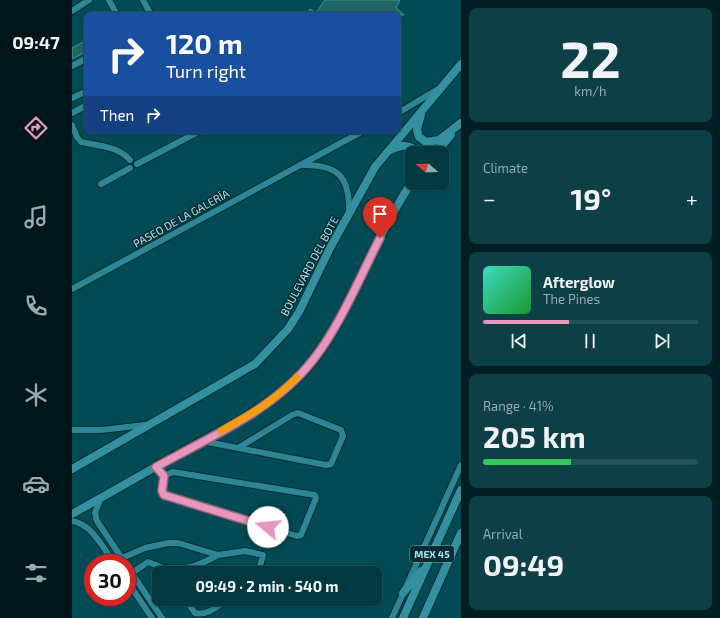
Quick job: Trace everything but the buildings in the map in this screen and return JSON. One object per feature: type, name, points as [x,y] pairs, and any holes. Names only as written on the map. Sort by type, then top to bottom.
[{"type":"main road","name":"BOULEVARD DEL BOTE","points":[[72,469],[255,364],[269,350],[288,329],[299,312],[349,213],[375,168],[461,64]]},
{"type":"main road","points":[[422,111],[417,129],[419,136],[426,142],[439,140],[461,123]]},
{"type":"main road","points":[[442,146],[461,123]]},
{"type":"main road","points":[[390,150],[405,146]]},
{"type":"main road","points":[[72,514],[246,417],[286,389],[313,360],[334,328],[386,225],[407,190]]},
{"type":"main road","name":"MEX 45","points":[[403,618],[461,490]]},
{"type":"main road","name":"MEX 45","points":[[423,618],[461,533]]},
{"type":"main road","points":[[403,593],[428,562]]},
{"type":"street","points":[[72,11],[88,0]]},
{"type":"street","points":[[109,0],[115,12]]},
{"type":"street","points":[[143,0],[149,12]]},
{"type":"street","points":[[72,66],[84,60]]},
{"type":"street","points":[[401,111],[443,86]]},
{"type":"street","points":[[72,98],[84,92]]},
{"type":"street","points":[[72,113],[84,107]]},
{"type":"street","points":[[72,125],[79,141],[106,146],[124,154],[130,160],[135,160],[137,164]]},
{"type":"street","points":[[102,184],[130,168],[135,168],[137,164],[194,134]]},
{"type":"street","name":"PASEO DE LA GALERÍA","points":[[72,289],[357,134]]},
{"type":"street","points":[[130,160],[128,164],[130,168]]},
{"type":"street","points":[[299,165],[321,166],[338,174],[348,191],[349,213]]},
{"type":"street","points":[[202,441],[238,448],[326,465],[331,464],[343,436],[341,430],[298,413],[292,415],[238,448]]},
{"type":"street","points":[[72,430],[101,430],[149,425]]},
{"type":"street","points":[[392,618],[461,465]]},
{"type":"street","points":[[156,467],[164,476],[162,491],[164,495],[297,536],[301,535],[316,498],[315,494],[173,472],[164,476]]},
{"type":"street","points":[[101,498],[95,513],[97,522],[120,554]]},
{"type":"street","points":[[72,521],[89,528],[108,554]]},
{"type":"street","points":[[134,554],[145,548],[168,543],[178,543],[218,555]]},
{"type":"street","points":[[196,566],[218,555],[245,551],[263,554],[260,566]]},
{"type":"street","points":[[136,570],[148,562],[156,566]]},
{"type":"street","points":[[136,579],[162,618]]},
{"type":"street","points":[[136,594],[152,618]]},
{"type":"street","points":[[141,601],[147,596]]},
{"type":"street","points":[[190,606],[195,613],[202,614],[208,613],[218,606]]},
{"type":"slow traffic","points":[[221,431],[246,417],[286,389],[297,377]]},
{"type":"route","points":[[268,527],[164,495],[162,491],[164,476],[156,467],[246,417],[286,389],[313,360],[334,328],[380,238]]}]
